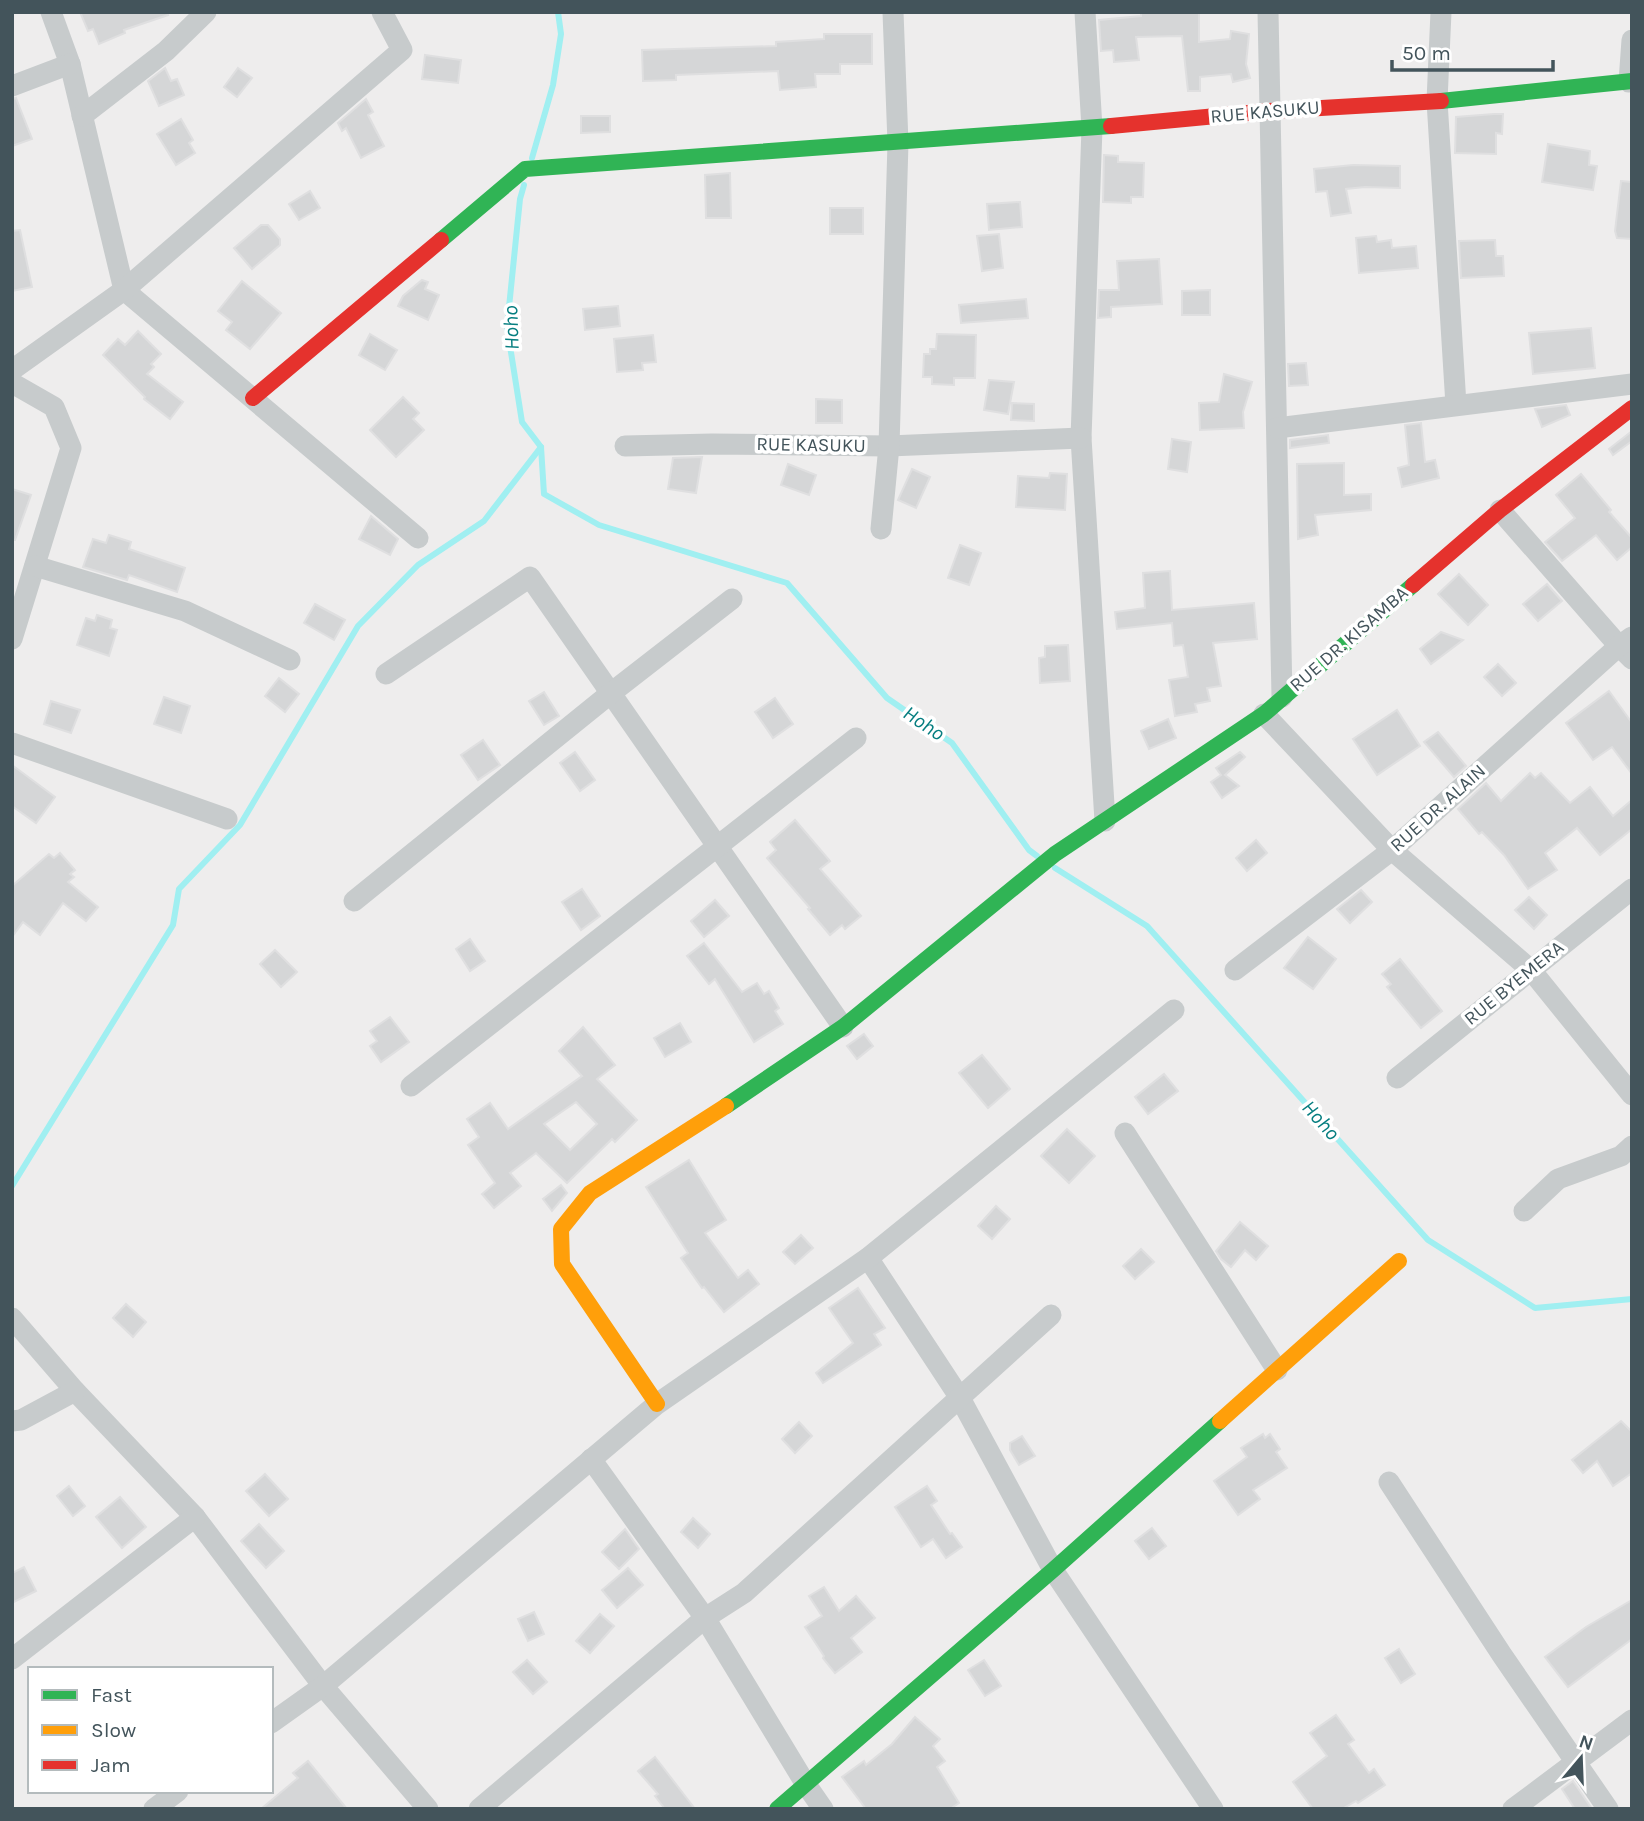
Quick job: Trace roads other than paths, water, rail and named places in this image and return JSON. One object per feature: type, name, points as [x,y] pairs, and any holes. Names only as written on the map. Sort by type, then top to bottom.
[{"type":"street","points":[[51,12],[70,64],[124,290],[418,538]]},
{"type":"street","points":[[82,116],[166,51],[206,12]]},
{"type":"street","points":[[12,370],[124,290],[402,50],[382,12]]},
{"type":"street","points":[[881,529],[889,446],[898,143],[893,12]]},
{"type":"street","points":[[1084,12],[1092,128],[1081,438],[1105,821]]},
{"type":"street","points":[[1268,12],[1282,697]]},
{"type":"street","points":[[1441,12],[1437,101],[1456,405]]},
{"type":"street","points":[[1630,82],[1632,40]]},
{"type":"street","points":[[12,86],[70,64]]},
{"type":"street","name":"RUE KASUKU","points":[[253,398],[529,169],[1092,128],[1269,111],[1437,101],[1630,82]]},
{"type":"street","points":[[12,383],[54,407],[71,447],[12,639]]},
{"type":"street","points":[[1277,428],[1632,384]]},
{"type":"street","name":"RUE DR. KISAMBA","points":[[657,1404],[562,1264],[561,1229],[590,1192],[700,1123],[843,1027],[1055,853],[1264,715],[1500,510],[1632,408]]},
{"type":"street","name":"RUE KASUKU","points":[[625,446],[889,446],[1081,438]]},
{"type":"street","points":[[1500,510],[1627,647]]},
{"type":"street","points":[[34,566],[185,611],[290,660]]},
{"type":"street","points":[[386,674],[530,577],[843,1027]]},
{"type":"street","points":[[354,901],[732,599]]},
{"type":"street","name":"RUE DR. ALAIN","points":[[1235,970],[1392,850],[1627,647]]},
{"type":"street","points":[[1264,715],[1392,850],[1531,970],[1632,1095]]},
{"type":"street","points":[[411,1086],[856,738]]},
{"type":"street","points":[[12,743],[227,819]]},
{"type":"street","name":"RUE BYEMERA","points":[[1397,1078],[1632,889]]},
{"type":"street","points":[[273,1722],[323,1686],[657,1404],[868,1258],[1174,1010]]},
{"type":"street","points":[[1125,1133],[1277,1370]]},
{"type":"street","points":[[1524,1211],[1558,1179],[1621,1156],[1632,1146]]},
{"type":"street","points":[[868,1258],[960,1398],[1053,1570],[1213,1809]]},
{"type":"street","points":[[777,1809],[1053,1570],[1399,1261]]},
{"type":"street","points":[[479,1809],[705,1618],[744,1592],[1051,1315]]},
{"type":"street","points":[[12,1318],[75,1391],[195,1517],[323,1686],[428,1809]]},
{"type":"street","points":[[12,1421],[21,1420],[75,1391]]},
{"type":"street","points":[[591,1459],[705,1618],[823,1809]]},
{"type":"street","points":[[1389,1482],[1502,1655],[1608,1809]]},
{"type":"street","points":[[12,1659],[195,1517]]},
{"type":"street","points":[[1513,1809],[1632,1720]]},
{"type":"street","points":[[154,1809],[175,1793]]},
{"type":"waterway","name":"Hoho","points":[[532,158],[553,85],[561,34],[558,12]]},
{"type":"waterway","name":"Hoho","points":[[524,185],[520,199],[507,327],[522,422],[541,447],[544,494],[599,525],[787,583],[887,698],[952,743],[1029,850],[1037,856]]},
{"type":"waterway","points":[[12,1186],[173,925],[179,889],[240,825],[358,626],[418,565],[484,521],[541,447]]},
{"type":"waterway","name":"Hoho","points":[[1055,868],[1147,926],[1428,1240],[1535,1308],[1632,1299]]}]
